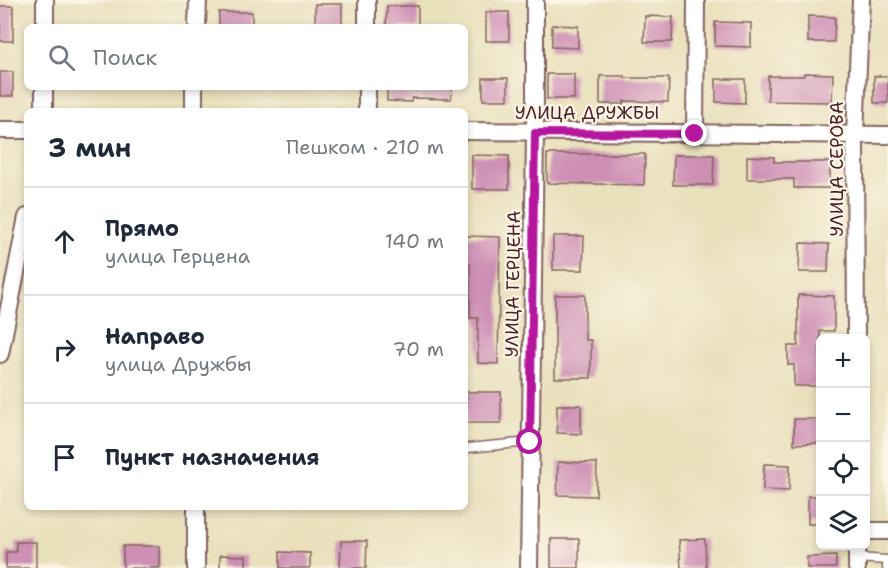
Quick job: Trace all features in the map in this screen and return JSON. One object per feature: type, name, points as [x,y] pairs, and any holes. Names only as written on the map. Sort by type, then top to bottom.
[{"type":"street","points":[[45,0],[45,24]]},
{"type":"street","points":[[197,24],[198,0]]},
{"type":"street","points":[[367,0],[367,24]]},
{"type":"street","name":"УЛИЦА ГЕРЦЕНА","points":[[529,568],[535,0]]},
{"type":"street","points":[[695,134],[696,0]]},
{"type":"street","name":"УЛИЦА СЕРОВА","points":[[856,334],[855,135],[861,0]]},
{"type":"street","points":[[44,90],[44,108]]},
{"type":"street","points":[[194,90],[194,108]]},
{"type":"street","points":[[367,90],[367,108]]},
{"type":"street","points":[[0,130],[24,130]]},
{"type":"street","name":"УЛИЦА ДРУЖБЫ","points":[[468,131],[888,135]]},
{"type":"street","points":[[0,354],[24,232]]},
{"type":"street","points":[[195,510],[196,568]]},
{"type":"street","points":[[870,531],[888,531]]},
{"type":"lane","points":[[468,448],[530,442]]},
{"type":"lane","points":[[857,557],[887,560],[887,568]]},
{"type":"building","points":[[315,4],[342,4],[342,24],[315,24]]},
{"type":"building","points":[[0,6],[13,6],[13,41],[0,41]]},
{"type":"building","points":[[387,6],[418,6],[418,24],[386,24]]},
{"type":"building","points":[[219,12],[252,12],[252,24],[219,24]]},
{"type":"building","points":[[486,12],[509,12],[509,41],[486,41]]},
{"type":"building","points":[[645,16],[673,17],[672,42],[644,42]]},
{"type":"building","points":[[808,16],[835,17],[834,42],[808,42]]},
{"type":"building","points":[[715,22],[751,23],[751,47],[715,46]]},
{"type":"building","points":[[552,25],[578,26],[578,48],[552,47]]},
{"type":"building","points":[[0,72],[13,72],[13,96],[0,96]]},
{"type":"building","points":[[804,73],[833,74],[832,102],[768,101],[768,76],[804,76]]},
{"type":"building","points":[[547,74],[574,74],[574,99],[547,99]]},
{"type":"building","points":[[600,76],[669,78],[668,102],[624,101],[624,104],[600,104]]},
{"type":"building","points":[[874,76],[888,76],[888,103],[874,103]]},
{"type":"building","points":[[483,78],[508,78],[508,100],[483,100]]},
{"type":"building","points":[[716,79],[745,79],[745,103],[716,102]]},
{"type":"building","points":[[387,90],[452,90],[451,99],[412,98],[411,102],[387,101]]},
{"type":"building","points":[[547,154],[645,154],[644,185],[547,183]]},
{"type":"building","points":[[472,155],[509,156],[509,189],[472,189]]},
{"type":"building","points":[[674,155],[714,155],[713,185],[673,185]]},
{"type":"building","points":[[747,156],[774,157],[774,162],[830,162],[830,188],[794,188],[794,179],[747,179]]},
{"type":"building","points":[[468,236],[500,237],[498,364],[478,363],[478,318],[470,318],[470,264],[468,264]]},
{"type":"building","points":[[553,236],[584,236],[583,270],[553,270]]},
{"type":"building","points":[[800,243],[829,244],[828,272],[799,272]]},
{"type":"building","points":[[555,295],[585,295],[585,340],[591,340],[591,378],[555,378]]},
{"type":"building","points":[[798,295],[834,296],[834,331],[820,331],[820,334],[816,334],[816,386],[794,386],[794,365],[788,365],[788,346],[798,346]]},
{"type":"building","points":[[468,392],[501,392],[501,423],[468,423]]},
{"type":"building","points":[[557,405],[581,405],[581,434],[557,433]]},
{"type":"building","points":[[794,419],[816,419],[816,443],[794,444]]},
{"type":"building","points":[[558,462],[597,463],[596,496],[557,495]]},
{"type":"building","points":[[764,464],[790,465],[789,491],[763,490]]},
{"type":"building","points":[[808,496],[816,496],[816,524],[808,524]]},
{"type":"building","points":[[551,539],[579,539],[579,568],[551,568]]},
{"type":"building","points":[[705,539],[706,568],[681,568],[679,540]]},
{"type":"building","points":[[341,541],[367,541],[366,568],[340,568]]},
{"type":"building","points":[[16,542],[36,542],[36,568],[6,568],[6,552],[16,552]]},
{"type":"building","points":[[123,546],[160,546],[160,568],[123,568]]},
{"type":"building","points":[[280,552],[310,553],[310,568],[280,568]]},
{"type":"building","points":[[220,555],[246,556],[246,568],[220,568]]},
{"type":"building","points":[[836,556],[836,568],[807,568],[807,557]]},
{"type":"route","points":[[530,442],[535,133],[695,134]]}]
